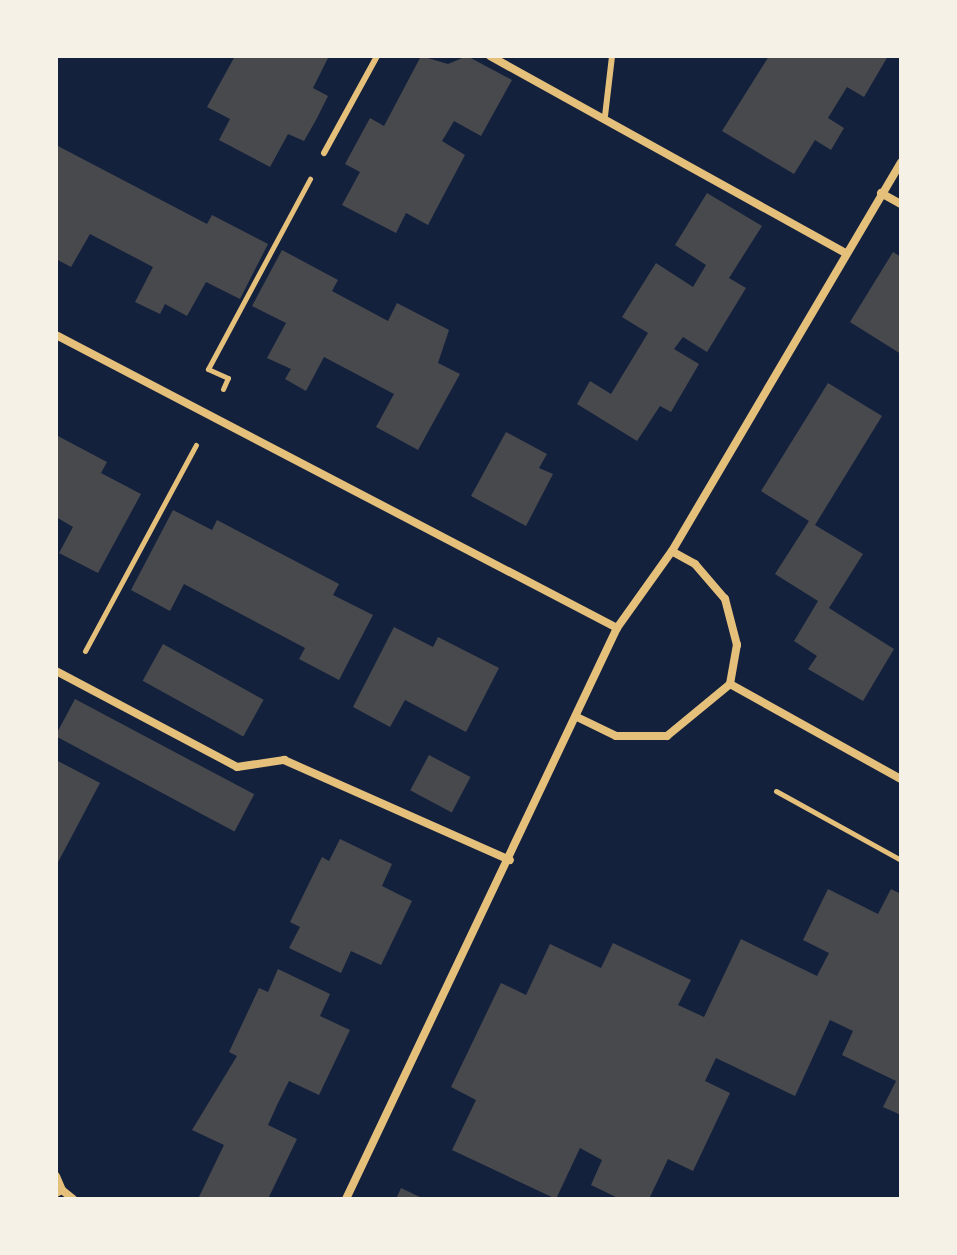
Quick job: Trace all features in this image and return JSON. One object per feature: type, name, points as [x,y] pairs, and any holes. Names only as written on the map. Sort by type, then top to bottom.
[{"type":"street","points":[[490,56],[605,116],[845,253]]},
{"type":"street","points":[[346,1199],[579,718],[617,628],[672,551],[901,162]]},
{"type":"street","points":[[881,193],[901,204]]},
{"type":"street","points":[[56,335],[617,628]]},
{"type":"street","points":[[579,718],[616,736],[667,736],[730,684],[737,645],[725,599],[695,564],[672,551]]},
{"type":"street","points":[[56,671],[237,767],[284,760],[510,860]]},
{"type":"street","points":[[730,684],[901,779]]},
{"type":"street","points":[[56,1176],[59,1191],[73,1199]]},
{"type":"lane","points":[[324,153],[377,56]]},
{"type":"lane","points":[[605,116],[612,56]]},
{"type":"path","points":[[776,791],[901,860]]},
{"type":"building","points":[[235,56],[329,56],[313,88],[328,96],[316,120],[304,141],[288,134],[270,167],[219,140],[230,119],[207,107]]},
{"type":"building","points":[[421,56],[448,64],[467,56],[512,80],[481,136],[454,121],[442,141],[465,155],[428,225],[406,213],[396,233],[342,205],[360,172],[345,164],[370,118],[384,126]]},
{"type":"building","points":[[769,56],[888,56],[864,97],[847,87],[828,118],[844,128],[831,150],[815,140],[794,174],[722,131]]},
{"type":"building","points":[[56,145],[207,224],[212,215],[268,244],[240,299],[206,282],[187,316],[165,304],[160,314],[135,302],[153,267],[90,234],[71,267],[56,259]]},
{"type":"building","points":[[707,193],[762,226],[729,278],[746,288],[707,352],[683,337],[674,349],[699,364],[671,412],[660,406],[637,441],[577,404],[590,381],[611,394],[648,333],[622,317],[656,263],[693,287],[706,265],[675,245]]},
{"type":"building","points":[[282,250],[338,280],[332,291],[388,321],[397,303],[449,330],[438,363],[460,374],[418,450],[376,427],[394,394],[324,357],[306,391],[285,379],[291,369],[267,358],[286,323],[252,306]]},
{"type":"building","points":[[893,252],[901,257],[901,354],[850,322]]},
{"type":"building","points":[[828,383],[882,416],[815,525],[863,554],[829,608],[894,649],[863,701],[808,669],[817,656],[794,641],[818,601],[775,574],[809,521],[761,491]]},
{"type":"building","points":[[506,432],[547,454],[539,468],[553,474],[526,526],[471,496]]},
{"type":"building","points":[[56,435],[107,462],[101,473],[141,494],[98,573],[59,553],[73,527],[56,517]]},
{"type":"building","points":[[173,510],[212,530],[217,520],[339,584],[333,595],[373,615],[339,680],[299,659],[305,648],[184,584],[170,611],[131,590]]},
{"type":"building","points":[[394,627],[433,647],[438,637],[499,668],[466,732],[405,700],[390,727],[353,707]]},
{"type":"building","points":[[163,644],[264,700],[243,736],[143,681]]},
{"type":"building","points":[[75,699],[254,794],[235,831],[56,736]]},
{"type":"building","points":[[429,755],[470,777],[452,812],[410,790]]},
{"type":"building","points":[[56,760],[100,783],[56,866]]},
{"type":"building","points":[[340,839],[392,864],[382,886],[412,901],[381,965],[351,951],[341,973],[289,948],[300,927],[290,922],[322,857],[329,861]]},
{"type":"building","points":[[828,889],[878,914],[891,889],[901,894],[901,1115],[883,1107],[896,1081],[842,1055],[853,1031],[830,1020],[795,1096],[716,1058],[705,1081],[730,1093],[693,1171],[668,1159],[649,1199],[620,1199],[591,1185],[602,1160],[580,1148],[556,1199],[452,1150],[476,1100],[451,1087],[501,983],[526,995],[550,944],[601,968],[613,943],[691,980],[678,1005],[704,1017],[741,939],[817,976],[829,953],[803,940]]},
{"type":"building","points":[[278,969],[330,994],[320,1016],[350,1030],[319,1095],[289,1081],[278,1103],[268,1125],[297,1139],[268,1199],[198,1199],[224,1145],[192,1130],[237,1056],[229,1052],[259,988],[268,992]]},
{"type":"building","points":[[401,1188],[424,1199],[396,1199]]}]
